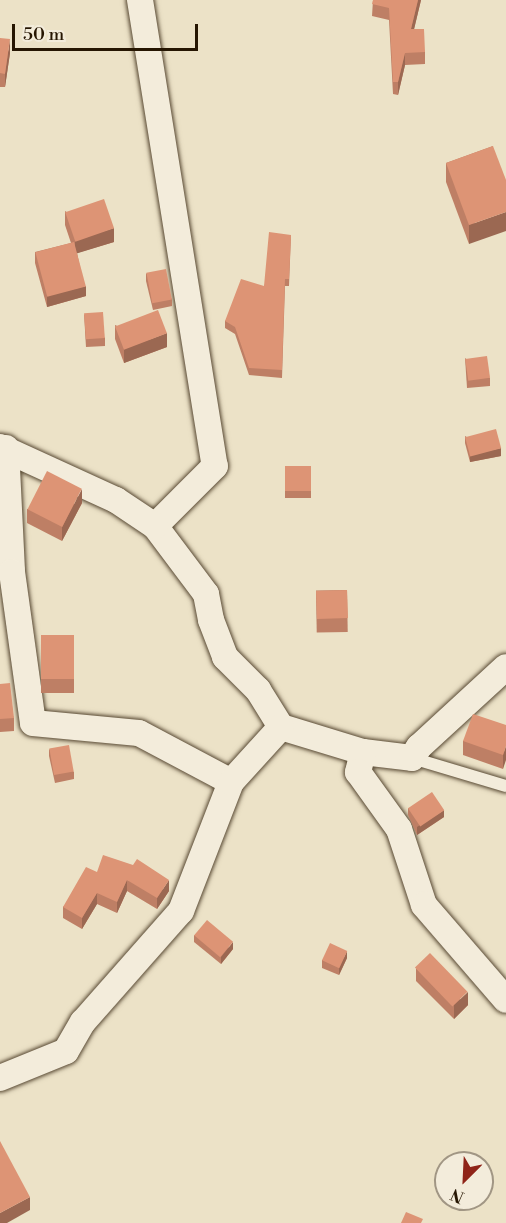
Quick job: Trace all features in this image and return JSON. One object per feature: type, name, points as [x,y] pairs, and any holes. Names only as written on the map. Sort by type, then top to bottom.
[{"type":"street","points":[[140,0],[216,466],[155,526]]},
{"type":"street","points":[[231,782],[139,733],[33,723],[12,572],[3,448],[116,500],[155,526],[206,594],[225,657],[258,690],[281,727],[363,752],[412,758],[427,739],[506,667]]},
{"type":"street","points":[[0,1078],[66,1051],[83,1022],[181,911],[231,782],[281,727]]},
{"type":"street","points":[[363,752],[358,772],[399,829],[424,905],[506,1000]]},
{"type":"lane","points":[[412,758],[506,786]]},
{"type":"building","points":[[373,0],[418,0],[411,29],[424,29],[425,52],[405,53],[398,82],[393,82],[389,8],[372,4]]},
{"type":"building","points":[[0,38],[10,39],[5,74],[0,73]]},
{"type":"building","points":[[493,146],[506,180],[506,212],[469,225],[446,163]]},
{"type":"building","points":[[104,199],[114,228],[75,242],[65,212]]},
{"type":"building","points":[[269,232],[291,235],[289,279],[285,279],[282,370],[249,368],[235,327],[225,321],[241,279],[264,286]]},
{"type":"building","points":[[74,242],[86,286],[47,297],[35,252]]},
{"type":"building","points":[[166,269],[172,299],[152,303],[146,273]]},
{"type":"building","points":[[158,310],[167,333],[124,350],[115,326]]},
{"type":"building","points":[[103,312],[105,338],[86,339],[84,313]]},
{"type":"building","points":[[487,356],[490,378],[468,381],[465,359]]},
{"type":"building","points":[[496,429],[501,448],[470,457],[465,437]]},
{"type":"building","points":[[285,466],[311,466],[311,491],[285,491]]},
{"type":"building","points":[[47,471],[82,489],[62,527],[27,509]]},
{"type":"building","points":[[347,590],[348,618],[317,619],[316,591]]},
{"type":"building","points":[[41,635],[74,635],[74,679],[41,679]]},
{"type":"building","points":[[10,683],[14,718],[0,719],[0,684]]},
{"type":"building","points":[[473,714],[506,725],[506,746],[503,755],[463,741]]},
{"type":"building","points":[[69,745],[74,772],[54,775],[49,748]]},
{"type":"building","points":[[432,792],[444,810],[420,826],[408,808]]},
{"type":"building","points":[[103,855],[133,865],[137,859],[169,880],[157,898],[127,880],[117,902],[97,893],[82,918],[63,907],[86,867],[97,872]]},
{"type":"building","points":[[207,920],[233,942],[220,957],[194,935]]},
{"type":"building","points":[[330,943],[347,951],[339,968],[322,960]]},
{"type":"building","points":[[430,953],[468,992],[452,1006],[415,968]]},
{"type":"building","points":[[0,1141],[30,1197],[0,1213]]},
{"type":"building","points":[[406,1212],[423,1219],[421,1223],[401,1223]]}]
